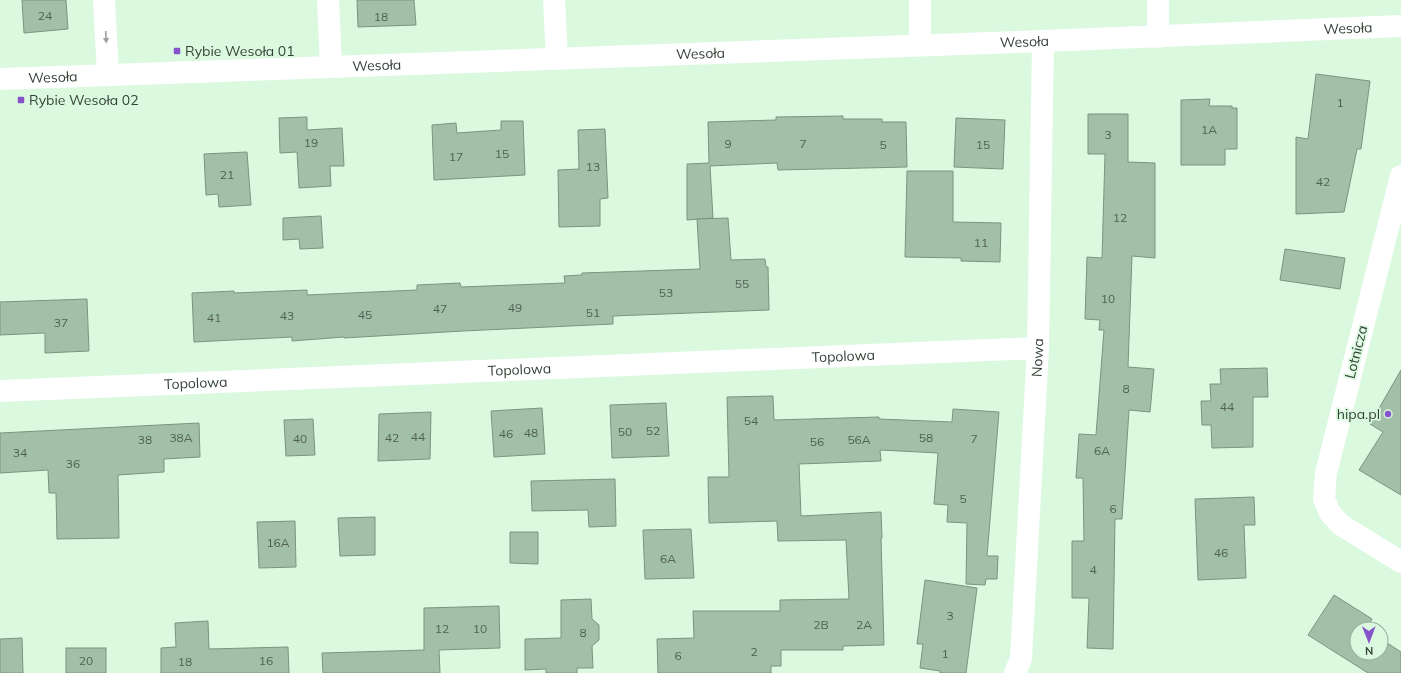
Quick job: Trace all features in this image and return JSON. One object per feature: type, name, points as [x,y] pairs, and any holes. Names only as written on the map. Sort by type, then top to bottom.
[{"type":"street","points":[[104,0],[108,74]]},
{"type":"street","points":[[328,0],[331,66]]},
{"type":"street","points":[[554,0],[557,58]]},
{"type":"street","points":[[920,0],[920,45]]},
{"type":"street","points":[[1158,0],[1158,37]]},
{"type":"street","name":"Wesoła","points":[[0,79],[1158,37],[1401,26]]},
{"type":"street","name":"Nowa","points":[[1015,673],[1021,658],[1038,348],[1043,41]]},
{"type":"street","name":"Lotnicza","points":[[1401,176],[1326,472],[1324,499],[1330,512],[1341,524],[1401,562]]},
{"type":"street","name":"Topolowa","points":[[0,391],[1038,348]]},
{"type":"building","points":[[22,0],[66,0],[68,29],[24,33]]},
{"type":"building","points":[[357,0],[414,0],[416,25],[358,27]]},
{"type":"building","points":[[1316,74],[1370,81],[1361,149],[1357,149],[1344,212],[1296,214],[1296,137],[1308,139]]},
{"type":"building","points":[[1210,99],[1209,106],[1232,106],[1232,108],[1237,108],[1237,149],[1225,149],[1225,165],[1181,165],[1181,100]]},
{"type":"building","points":[[1088,114],[1128,114],[1128,162],[1155,163],[1155,258],[1132,256],[1128,367],[1154,369],[1150,412],[1129,410],[1122,519],[1115,519],[1113,649],[1087,648],[1089,598],[1072,598],[1072,541],[1084,541],[1083,478],[1076,478],[1079,434],[1096,435],[1104,330],[1099,330],[1100,320],[1085,319],[1087,257],[1102,258],[1105,154],[1088,154]]},
{"type":"building","points":[[843,116],[843,119],[882,119],[882,122],[906,122],[907,167],[778,170],[777,163],[710,166],[713,218],[687,220],[687,164],[709,163],[708,122],[776,120],[776,117]]},
{"type":"building","points":[[307,117],[307,130],[342,128],[344,166],[330,166],[331,186],[299,188],[297,152],[280,153],[279,118]]},
{"type":"building","points":[[956,118],[1005,120],[1003,169],[954,167]]},
{"type":"building","points":[[501,121],[523,121],[525,175],[434,180],[432,125],[456,123],[457,133],[501,130]]},
{"type":"building","points":[[605,129],[608,198],[600,199],[600,226],[559,227],[558,170],[579,169],[578,130]]},
{"type":"building","points":[[247,152],[251,205],[219,207],[218,194],[206,195],[204,154]]},
{"type":"building","points":[[907,171],[953,171],[953,222],[1001,223],[1000,262],[961,261],[961,258],[905,257]]},
{"type":"building","points":[[321,216],[323,248],[300,249],[299,239],[283,240],[283,218]]},
{"type":"building","points":[[728,218],[731,260],[765,259],[766,267],[768,267],[769,310],[613,316],[613,324],[344,337],[292,341],[292,337],[194,342],[192,293],[307,290],[307,295],[417,290],[417,285],[460,283],[461,287],[565,283],[564,276],[582,275],[582,273],[700,269],[697,219]]},
{"type":"building","points":[[1285,249],[1345,258],[1340,289],[1280,280]]},
{"type":"building","points":[[87,299],[89,351],[45,353],[45,333],[0,335],[0,302]]},
{"type":"building","points":[[1267,368],[1268,397],[1253,397],[1253,447],[1212,448],[1211,425],[1202,425],[1201,401],[1211,401],[1210,384],[1221,384],[1220,369]]},
{"type":"building","points":[[1401,370],[1401,495],[1359,470],[1383,432],[1370,424]]},
{"type":"building","points":[[773,396],[774,420],[879,417],[879,419],[952,422],[953,409],[999,412],[987,556],[998,556],[997,579],[986,579],[985,585],[966,584],[967,523],[947,522],[948,505],[934,504],[938,453],[880,450],[881,461],[799,464],[801,516],[881,512],[884,645],[843,646],[843,650],[781,650],[781,666],[771,666],[771,673],[658,673],[657,639],[694,638],[693,611],[780,611],[780,600],[849,599],[846,540],[778,541],[777,521],[709,523],[708,477],[729,477],[727,397]]},
{"type":"building","points":[[666,403],[669,456],[612,458],[610,405]]},
{"type":"building","points":[[542,408],[545,454],[494,457],[491,411]]},
{"type":"building","points":[[431,412],[430,459],[378,461],[379,414]]},
{"type":"building","points":[[313,419],[315,455],[286,456],[284,420]]},
{"type":"building","points":[[199,423],[200,457],[164,459],[164,472],[118,475],[119,538],[57,539],[56,493],[49,493],[48,470],[0,473],[0,433]]},
{"type":"building","points":[[615,479],[616,526],[589,527],[588,510],[532,511],[531,481]]},
{"type":"building","points":[[1254,497],[1255,525],[1244,525],[1246,578],[1198,580],[1195,499]]},
{"type":"building","points":[[375,517],[375,555],[340,556],[338,518]]},
{"type":"building","points":[[295,521],[296,567],[259,568],[257,522]]},
{"type":"building","points":[[691,529],[694,578],[645,579],[643,530]]},
{"type":"building","points":[[510,532],[538,532],[538,564],[510,563]]},
{"type":"building","points":[[925,580],[977,588],[966,673],[940,673],[940,671],[920,668],[923,644],[917,644]]},
{"type":"building","points":[[1334,595],[1372,619],[1371,621],[1349,621],[1349,661],[1308,635]]},
{"type":"building","points":[[591,599],[592,619],[599,625],[599,640],[592,646],[593,668],[577,668],[577,673],[546,673],[546,669],[525,670],[525,639],[561,638],[561,600]]},
{"type":"building","points":[[499,606],[500,648],[439,650],[440,673],[323,673],[322,653],[424,650],[424,608]]},
{"type":"building","points":[[208,621],[209,649],[288,647],[289,673],[161,673],[161,648],[176,647],[175,623]]},
{"type":"building","points":[[22,638],[23,673],[0,673],[0,639]]},
{"type":"building","points":[[1389,644],[1401,652],[1401,673],[1368,673],[1349,661],[1389,661]]},
{"type":"building","points":[[66,648],[106,648],[106,673],[66,673]]},
{"type":"place","name":"Rybie Wesoła 01","points":[[177,51]]},
{"type":"place","name":"Rybie Wesoła 02","points":[[21,100]]},
{"type":"place","name":"hipa.pl","points":[[1388,414]]}]
